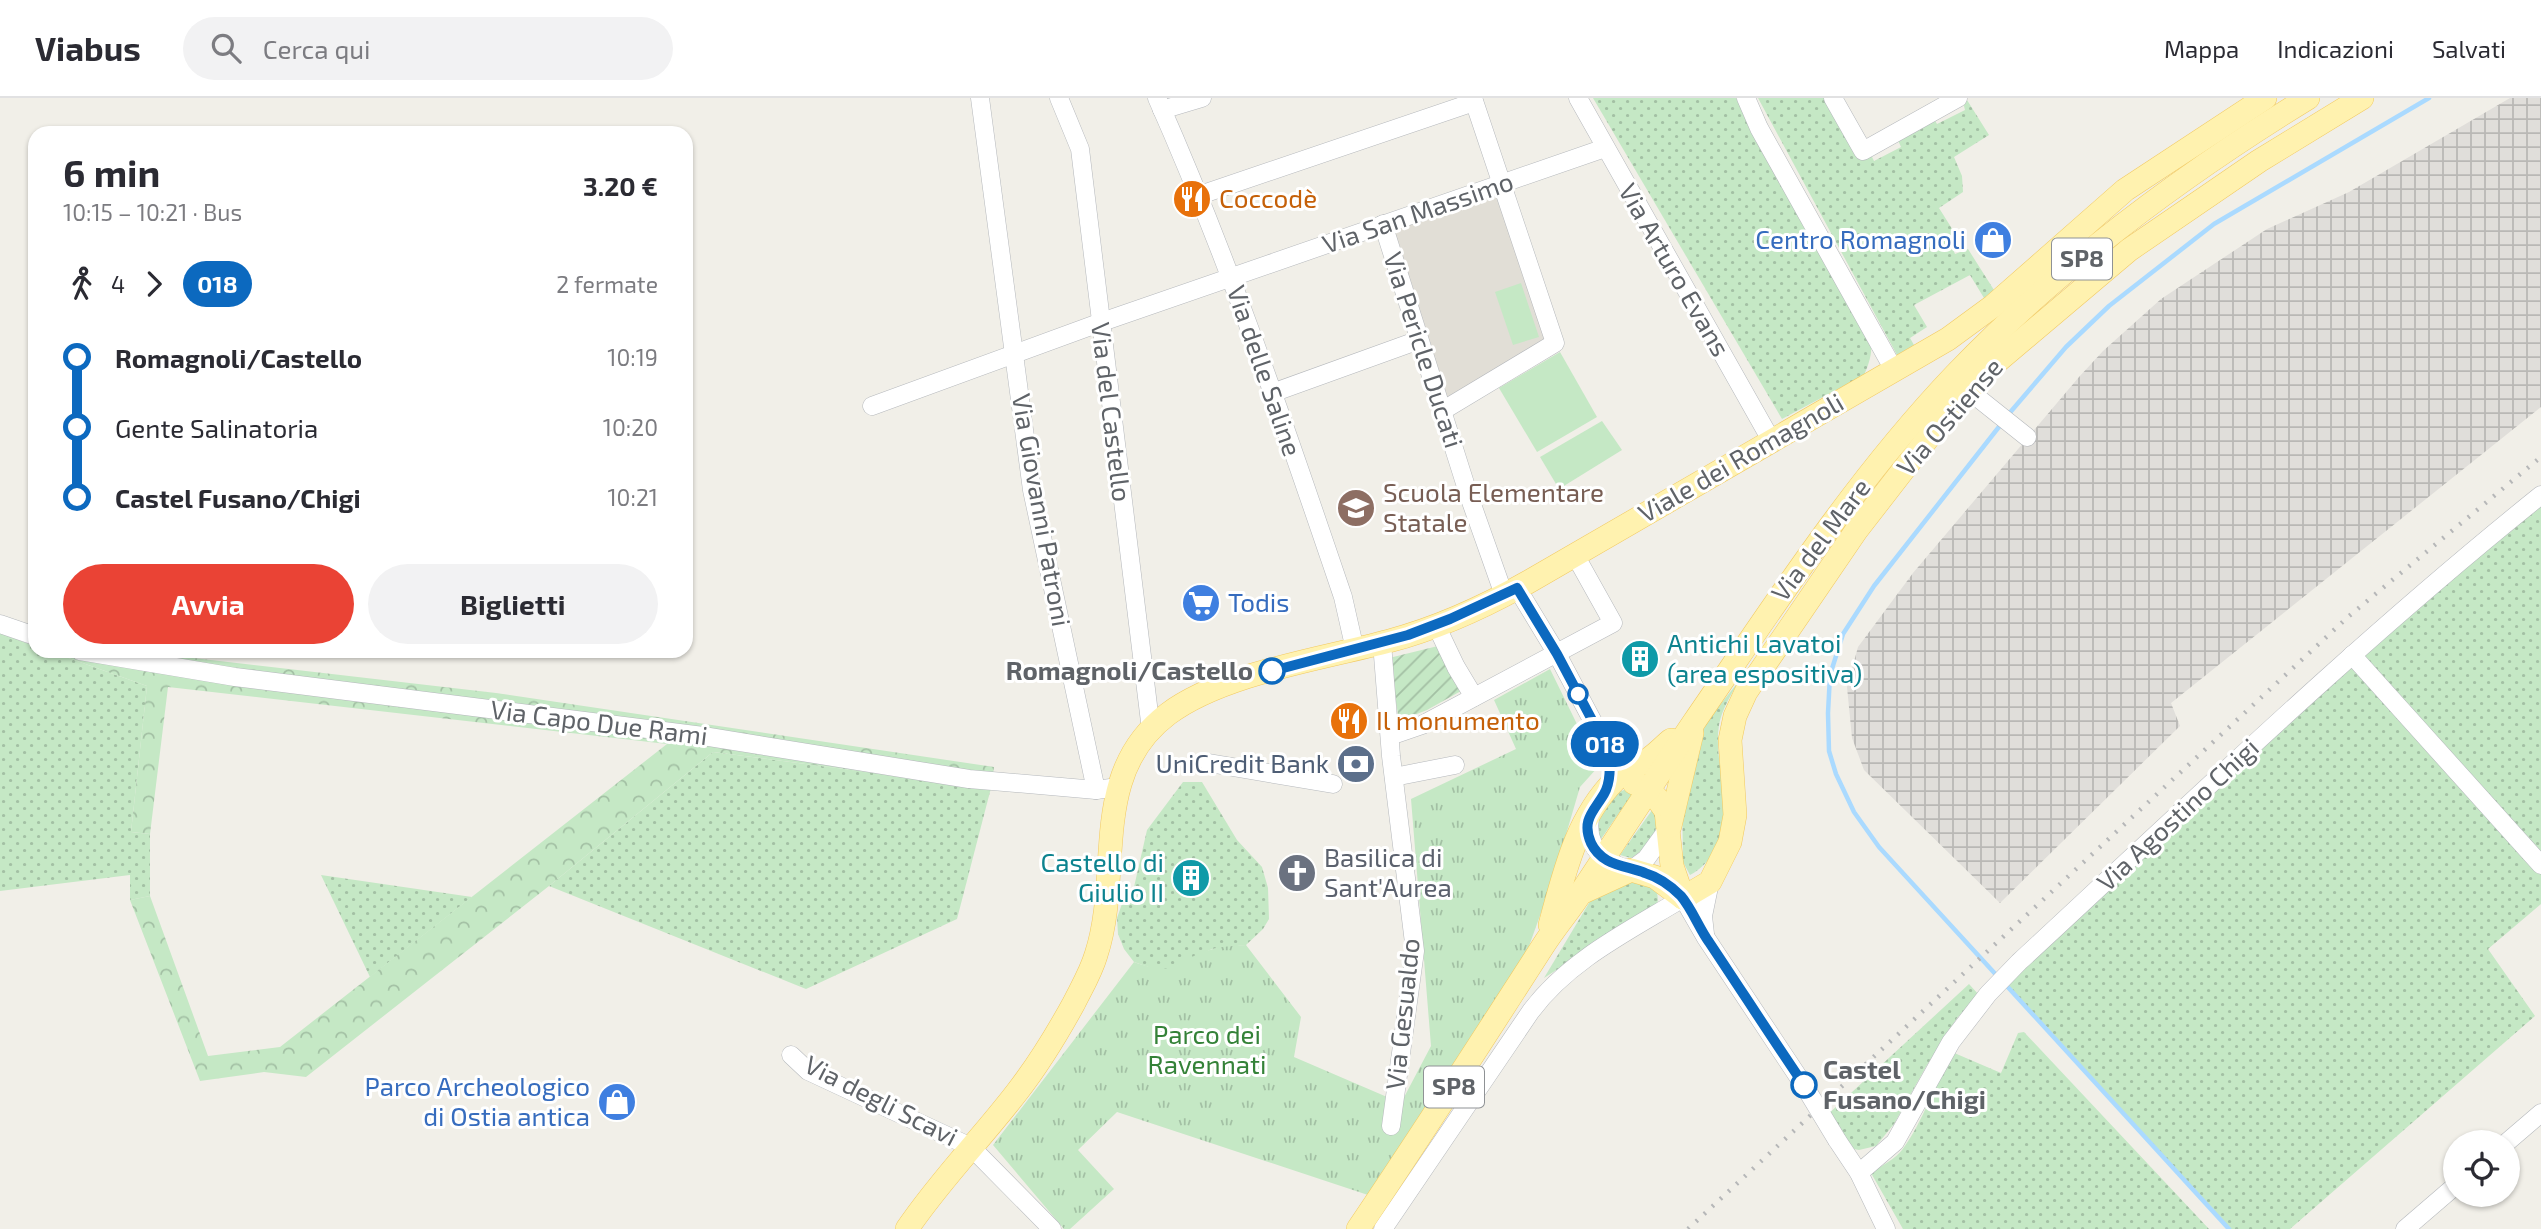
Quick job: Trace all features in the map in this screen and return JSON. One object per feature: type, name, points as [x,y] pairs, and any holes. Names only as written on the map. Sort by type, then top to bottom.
[{"type":"main road","name":"Viale dei Romagnoli","points":[[907,1229],[1027,1078],[1061,1027],[1090,972],[1104,915],[1112,816],[1107,788],[1151,730],[1182,705],[1214,689],[1382,643],[1436,625],[1511,591],[1575,555],[1770,440],[1938,346],[1983,315],[2095,214],[2134,184],[2265,98]]},
{"type":"main road","name":"Via del Mare","points":[[1359,1229],[1450,1093],[1545,942],[1603,858],[1635,782],[1694,722],[1790,578],[1886,454],[1969,361],[2036,298],[2203,165],[2308,98]]},
{"type":"main road","name":"Via Ostiense","points":[[1710,882],[1726,853],[1733,831],[1730,740],[1735,716],[1746,692],[1856,531],[1968,390],[2011,347],[2129,250],[2259,161],[2361,98]]},
{"type":"main road","points":[[1670,826],[1694,722]]},
{"type":"main road","points":[[1545,942],[1570,856],[1597,802],[1620,785],[1635,782],[1664,806],[1670,826],[1672,866],[1683,898]]},
{"type":"main road","points":[[1581,893],[1631,870],[1655,877],[1683,898]]},
{"type":"main road","points":[[1683,898],[1710,882]]},
{"type":"street","name":"Via Giovanni Patroni","points":[[980,98],[1016,353],[1032,490],[1107,788]]},
{"type":"street","name":"Via del Castello","points":[[1059,98],[1080,149],[1099,323],[1151,730]]},
{"type":"street","points":[[1159,104],[1202,98]]},
{"type":"street","name":"Via Arturo Evans","points":[[1578,98],[1770,440]]},
{"type":"street","points":[[1746,98],[1759,128],[1894,370]]},
{"type":"street","points":[[1833,98],[1863,150],[1958,98]]},
{"type":"street","points":[[1200,195],[1473,100],[1555,343],[1442,411]]},
{"type":"street","name":"Via delle Saline","points":[[1159,104],[1200,195],[1231,277],[1343,597],[1355,650]]},
{"type":"street","name":"Via San Massimo","points":[[872,407],[1099,323],[1605,148]]},
{"type":"street","name":"Via Pericle Ducati","points":[[1383,224],[1442,411],[1511,591],[1557,654],[1609,752],[1635,782]]},
{"type":"street","points":[[1272,393],[1419,340]]},
{"type":"street","points":[[1968,390],[2021,432]]},
{"type":"street","name":"Via Agostino Chigi","points":[[1859,1173],[1895,1142],[1951,1042],[1988,994],[2019,962],[2352,655],[2459,560],[2541,495]]},
{"type":"street","points":[[1390,736],[1416,728],[1612,624],[1575,555]]},
{"type":"street","points":[[0,624],[28,634]]},
{"type":"street","points":[[1436,625],[1474,697]]},
{"type":"street","name":"Via Gesualdo","points":[[1382,643],[1394,777],[1415,951],[1391,1126]]},
{"type":"street","points":[[2352,655],[2541,865]]},
{"type":"street","name":"Via Capo Due Rami","points":[[122,658],[235,677],[703,736],[969,779],[1107,788]]},
{"type":"street","points":[[1609,752],[1609,772],[1597,802],[1589,836],[1603,858],[1631,870],[1646,859],[1670,826]]},
{"type":"street","points":[[1209,763],[1333,785]]},
{"type":"street","points":[[1394,777],[1455,765]]},
{"type":"street","points":[[1706,938],[1703,916],[1710,882]]},
{"type":"street","points":[[1383,1229],[1547,991],[1578,963],[1683,898],[1706,938],[1859,1173],[1886,1229]]},
{"type":"street","name":"Via degli Scavi","points":[[791,1055],[808,1070],[971,1147]]},
{"type":"street","points":[[2520,1132],[2541,1114]]},
{"type":"street","points":[[971,1147],[1052,1229]]},
{"type":"street","points":[[2405,1229],[2443,1196]]},
{"type":"shaded area","points":[[2510,98],[2541,98],[2541,407],[2171,703],[2180,726],[2000,903],[1864,770],[1852,738],[1847,687],[1858,647],[1913,573],[2079,377],[2103,351],[2161,299],[2267,229],[2349,192]]},
{"type":"shaded area","points":[[1497,193],[1546,335],[1544,341],[1447,398],[1394,231]]},
{"type":"green space","points":[[1593,98],[1736,98],[1869,335],[1871,355],[1864,375],[1782,419]]},
{"type":"green space","points":[[1758,98],[1824,98],[1858,156],[1870,153],[1874,161],[1901,147],[1897,138],[1933,117],[1937,124],[1965,110],[1963,102],[1967,100],[1989,135],[1954,157],[1962,176],[1963,192],[1939,208],[1956,235],[1949,240],[1955,254],[1968,249],[1994,290],[1984,298],[1970,275],[1914,305],[1927,327],[1910,338],[1914,345],[1897,355]]},
{"type":"green space","points":[[1521,283],[1539,337],[1513,345],[1495,292]]},
{"type":"green space","points":[[1560,352],[1597,417],[1537,452],[1499,388]]},
{"type":"green space","points":[[1602,421],[1622,450],[1559,489],[1540,457]]},
{"type":"green space","points":[[2541,495],[2541,904],[2488,949],[2535,1016],[2290,1229],[2230,1229],[1997,975]]},
{"type":"green space","points":[[0,633],[28,643],[28,658],[69,658],[147,686],[131,832],[150,834],[150,896],[130,900],[130,875],[0,891]]},
{"type":"green space","points":[[1438,646],[1461,691],[1427,710],[1399,721],[1389,658]]},
{"type":"green space","points":[[69,658],[194,658],[496,693],[994,767],[991,788],[713,752],[549,886],[306,1077],[264,1072],[200,1081],[130,900],[150,896],[208,1056],[280,1047],[667,744],[168,687],[150,834],[131,832],[147,686]]},
{"type":"green space","name":"Parco dei Ravennati","points":[[1550,669],[1598,767],[1580,787],[1552,882],[1528,949],[1368,1195],[1117,1112],[1078,1150],[1114,1189],[1070,1229],[1064,1229],[993,1145],[1134,962],[1149,967],[1169,968],[1213,949],[1246,945],[1301,1017],[1294,1057],[1401,1103],[1431,1046],[1411,799],[1516,749],[1494,700]]},
{"type":"green space","points":[[1739,681],[1719,725],[1718,749],[1726,806],[1723,834],[1710,858],[1690,875],[1683,862],[1682,796],[1691,756],[1708,720]]},
{"type":"green space","points":[[713,752],[991,788],[957,919],[806,989],[549,886]]},
{"type":"green space","points":[[1183,782],[1202,782],[1237,840],[1262,867],[1268,888],[1269,919],[1263,929],[1246,945],[1212,949],[1171,969],[1154,969],[1134,962],[1124,949],[1118,934],[1117,918],[1123,901],[1134,887],[1147,830]]},
{"type":"green space","points":[[1629,788],[1635,790],[1601,839],[1597,836],[1598,815],[1619,792]]},
{"type":"green space","points":[[1655,806],[1656,830],[1649,842],[1631,858],[1620,855]]},
{"type":"green space","points":[[321,875],[472,897],[370,977]]},
{"type":"green space","points":[[1630,880],[1646,884],[1657,891],[1658,901],[1654,907],[1544,978],[1592,898]]},
{"type":"green space","points":[[1969,984],[1979,995],[1957,1018],[1894,1124],[1876,1146],[1859,1150],[1848,1148],[1825,1117]]},
{"type":"green space","points":[[2024,1032],[2209,1229],[1903,1229],[1871,1173],[1896,1156],[1910,1139],[1952,1052],[2001,1073],[2018,1033]]},
{"type":"waterway","points":[[2007,416],[2066,347],[2109,306],[2214,224],[2429,98]]},
{"type":"waterway","points":[[1999,978],[1879,847],[1854,812],[1836,774],[1829,751],[1828,713],[1830,675],[1843,634],[1874,586],[2002,423]]},
{"type":"waterway","points":[[2005,984],[2229,1229]]},
{"type":"railway","points":[[1688,1229],[2349,616],[2541,457]]},
{"type":"bus line","name":"018","points":[[1272,671],[1408,635],[1517,588],[1557,654],[1609,752],[1610,766],[1604,794],[1591,810],[1588,824],[1591,843],[1603,858],[1624,868],[1642,871],[1655,877],[1683,898],[1706,938],[1804,1085]]},
{"type":"place","name":"Coccodè","points":[[1192,199]]},
{"type":"place","name":"Centro Romagnoli","points":[[1993,240]]},
{"type":"place","name":"Scuola Elementare Statale","points":[[1356,508]]},
{"type":"place","name":"Todis","points":[[1201,603]]},
{"type":"place","name":"Antichi Lavatoi (area espositiva)","points":[[1640,659]]},
{"type":"place","name":"Romagnoli/Castello","points":[[1272,671]]},
{"type":"place","name":"Il monumento","points":[[1349,721]]},
{"type":"place","name":"UniCredit Bank","points":[[1356,764]]},
{"type":"place","name":"Basilica di Sant'Aurea","points":[[1297,873]]},
{"type":"place","name":"Castello di Giulio II","points":[[1191,878]]},
{"type":"place","name":"Castel Fusano/Chigi","points":[[1804,1085]]},
{"type":"place","name":"Parco Archeologico di Ostia antica","points":[[617,1102]]}]
